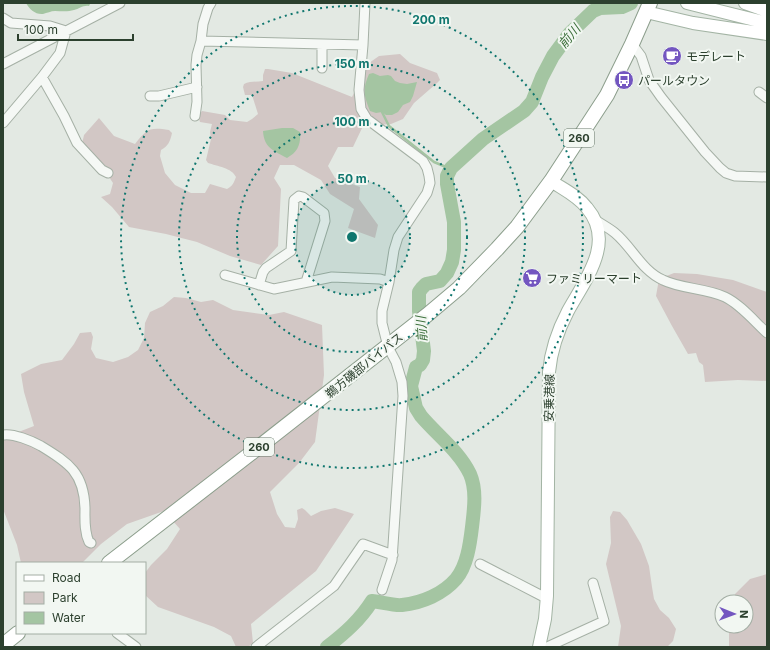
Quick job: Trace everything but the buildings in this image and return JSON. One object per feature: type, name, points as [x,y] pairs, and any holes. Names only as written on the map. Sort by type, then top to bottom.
[{"type":"highway","name":"鵜方磯部バイパス","points":[[110,562],[388,347],[459,288],[497,249],[517,227],[550,181],[607,95],[648,8]]},
{"type":"highway","points":[[3,645],[17,634]]},
{"type":"main road","points":[[687,3],[767,23]]},
{"type":"main road","points":[[746,3],[767,11]]},
{"type":"main road","points":[[648,8],[693,23],[767,34]]},
{"type":"main road","name":"安乗港線","points":[[539,647],[545,618],[546,598],[550,359],[559,330],[596,258],[599,239],[598,229],[589,209],[581,201],[550,181]]},
{"type":"street","points":[[3,64],[120,3]]},
{"type":"street","points":[[195,116],[198,102],[198,47],[201,41],[203,24],[211,3]]},
{"type":"street","points":[[365,3],[359,90],[361,109],[368,119],[423,162],[428,168],[430,183],[427,193],[398,237],[382,311],[382,323],[388,347],[396,362],[402,382],[403,396],[392,560],[382,590]]},
{"type":"street","points":[[3,18],[11,23],[50,26],[66,31]]},
{"type":"street","points":[[3,123],[60,53],[66,31]]},
{"type":"street","points":[[201,41],[363,45]]},
{"type":"street","points":[[322,44],[322,68]]},
{"type":"street","points":[[632,44],[641,56],[649,80],[661,97],[704,152],[720,168],[726,173],[735,176],[767,177]]},
{"type":"street","points":[[42,77],[77,143],[102,170],[108,173]]},
{"type":"street","points":[[150,96],[159,96],[197,87]]},
{"type":"street","points":[[759,92],[767,98]]},
{"type":"street","points":[[260,285],[263,272],[266,268],[291,251],[294,200],[299,196],[303,197],[324,213],[325,216],[325,221],[306,282]]},
{"type":"street","points":[[594,219],[615,233],[631,250],[643,266],[652,274],[675,284],[725,297],[734,302],[767,333]]},
{"type":"street","points":[[225,275],[274,289],[332,277],[380,279],[389,282]]},
{"type":"street","points":[[3,435],[10,434],[33,442],[73,468],[83,491],[86,536],[89,542],[92,543]]},
{"type":"street","points":[[256,647],[334,586],[363,544],[392,555]]},
{"type":"street","points":[[480,564],[546,598]]},
{"type":"street","points":[[547,647],[604,621],[593,583]]},
{"type":"street","points":[[118,634],[136,647]]},
{"type":"green space","points":[[400,54],[410,63],[437,73],[440,80],[414,103],[403,119],[391,124],[363,126],[353,147],[338,147],[328,166],[335,178],[360,187],[359,199],[378,225],[375,238],[348,228],[354,209],[330,194],[321,180],[294,165],[280,165],[274,178],[281,189],[278,246],[261,265],[230,256],[197,242],[129,227],[112,207],[101,197],[110,194],[113,183],[82,144],[84,135],[99,118],[114,136],[135,144],[149,130],[169,130],[172,133],[170,139],[167,145],[161,150],[160,156],[165,173],[175,185],[191,193],[205,193],[210,184],[227,189],[232,185],[236,177],[228,169],[208,163],[206,160],[211,139],[210,132],[212,124],[200,122],[199,116],[202,111],[225,115],[230,120],[247,122],[252,119],[258,114],[252,95],[245,95],[243,87],[246,83],[263,81],[265,69],[292,73],[352,97],[369,63],[379,56]]},
{"type":"green space","points":[[674,273],[697,274],[733,280],[767,292],[767,381],[738,380],[705,382],[703,365],[699,362],[696,353],[688,354],[656,296],[659,279]]},
{"type":"green space","points":[[174,297],[186,298],[201,302],[213,300],[233,310],[269,315],[284,312],[322,325],[324,375],[315,442],[299,463],[270,492],[277,514],[285,527],[295,528],[298,519],[297,510],[302,508],[311,516],[321,511],[335,508],[354,514],[316,571],[251,624],[253,643],[248,647],[236,647],[231,636],[214,627],[158,607],[146,596],[146,572],[167,549],[180,529],[164,511],[127,524],[101,544],[83,562],[21,562],[17,545],[3,509],[3,438],[34,426],[24,392],[21,374],[41,364],[62,360],[80,333],[91,332],[93,337],[91,349],[96,358],[113,362],[128,357],[138,350],[144,338],[145,323],[150,312],[163,306]]},
{"type":"green space","points":[[613,511],[620,512],[627,520],[641,544],[649,566],[654,599],[660,610],[669,618],[676,629],[673,641],[667,647],[618,647],[621,626],[606,564],[611,543],[610,517]]},
{"type":"green space","points":[[767,574],[767,647],[729,647],[729,634],[754,634],[754,594],[735,594],[750,579]]},
{"type":"water","points":[[26,3],[90,4],[89,6],[72,11],[54,11],[38,14]]},
{"type":"water","points":[[373,73],[380,76],[391,76],[395,81],[400,83],[407,84],[417,82],[410,102],[403,105],[398,112],[392,115],[370,111],[365,97],[365,84],[369,74]]},
{"type":"water","points":[[293,128],[300,132],[298,147],[294,153],[287,158],[270,148],[265,141],[263,131]]},
{"type":"waterway","name":"前川","points":[[327,647],[352,626],[372,601],[396,605],[410,604],[432,597],[445,589],[460,574],[469,547],[474,507],[474,487],[470,474],[460,458],[421,416],[416,408],[411,386],[416,367],[420,365],[423,360],[424,351],[419,311],[419,292],[426,284],[440,281],[447,273],[452,262],[454,250],[454,222],[447,184],[447,176],[451,168],[483,139],[524,111],[532,102],[542,77],[553,56],[570,33],[593,11],[600,8],[622,7],[631,3]]},
{"type":"waterway","points":[[382,112],[389,126],[434,162],[451,168]]},
{"type":"place","name":"モデレート","points":[[672,56]]},
{"type":"place","name":"パールタウン","points":[[624,80]]},
{"type":"place","name":"ファミリーマート","points":[[532,278]]}]
